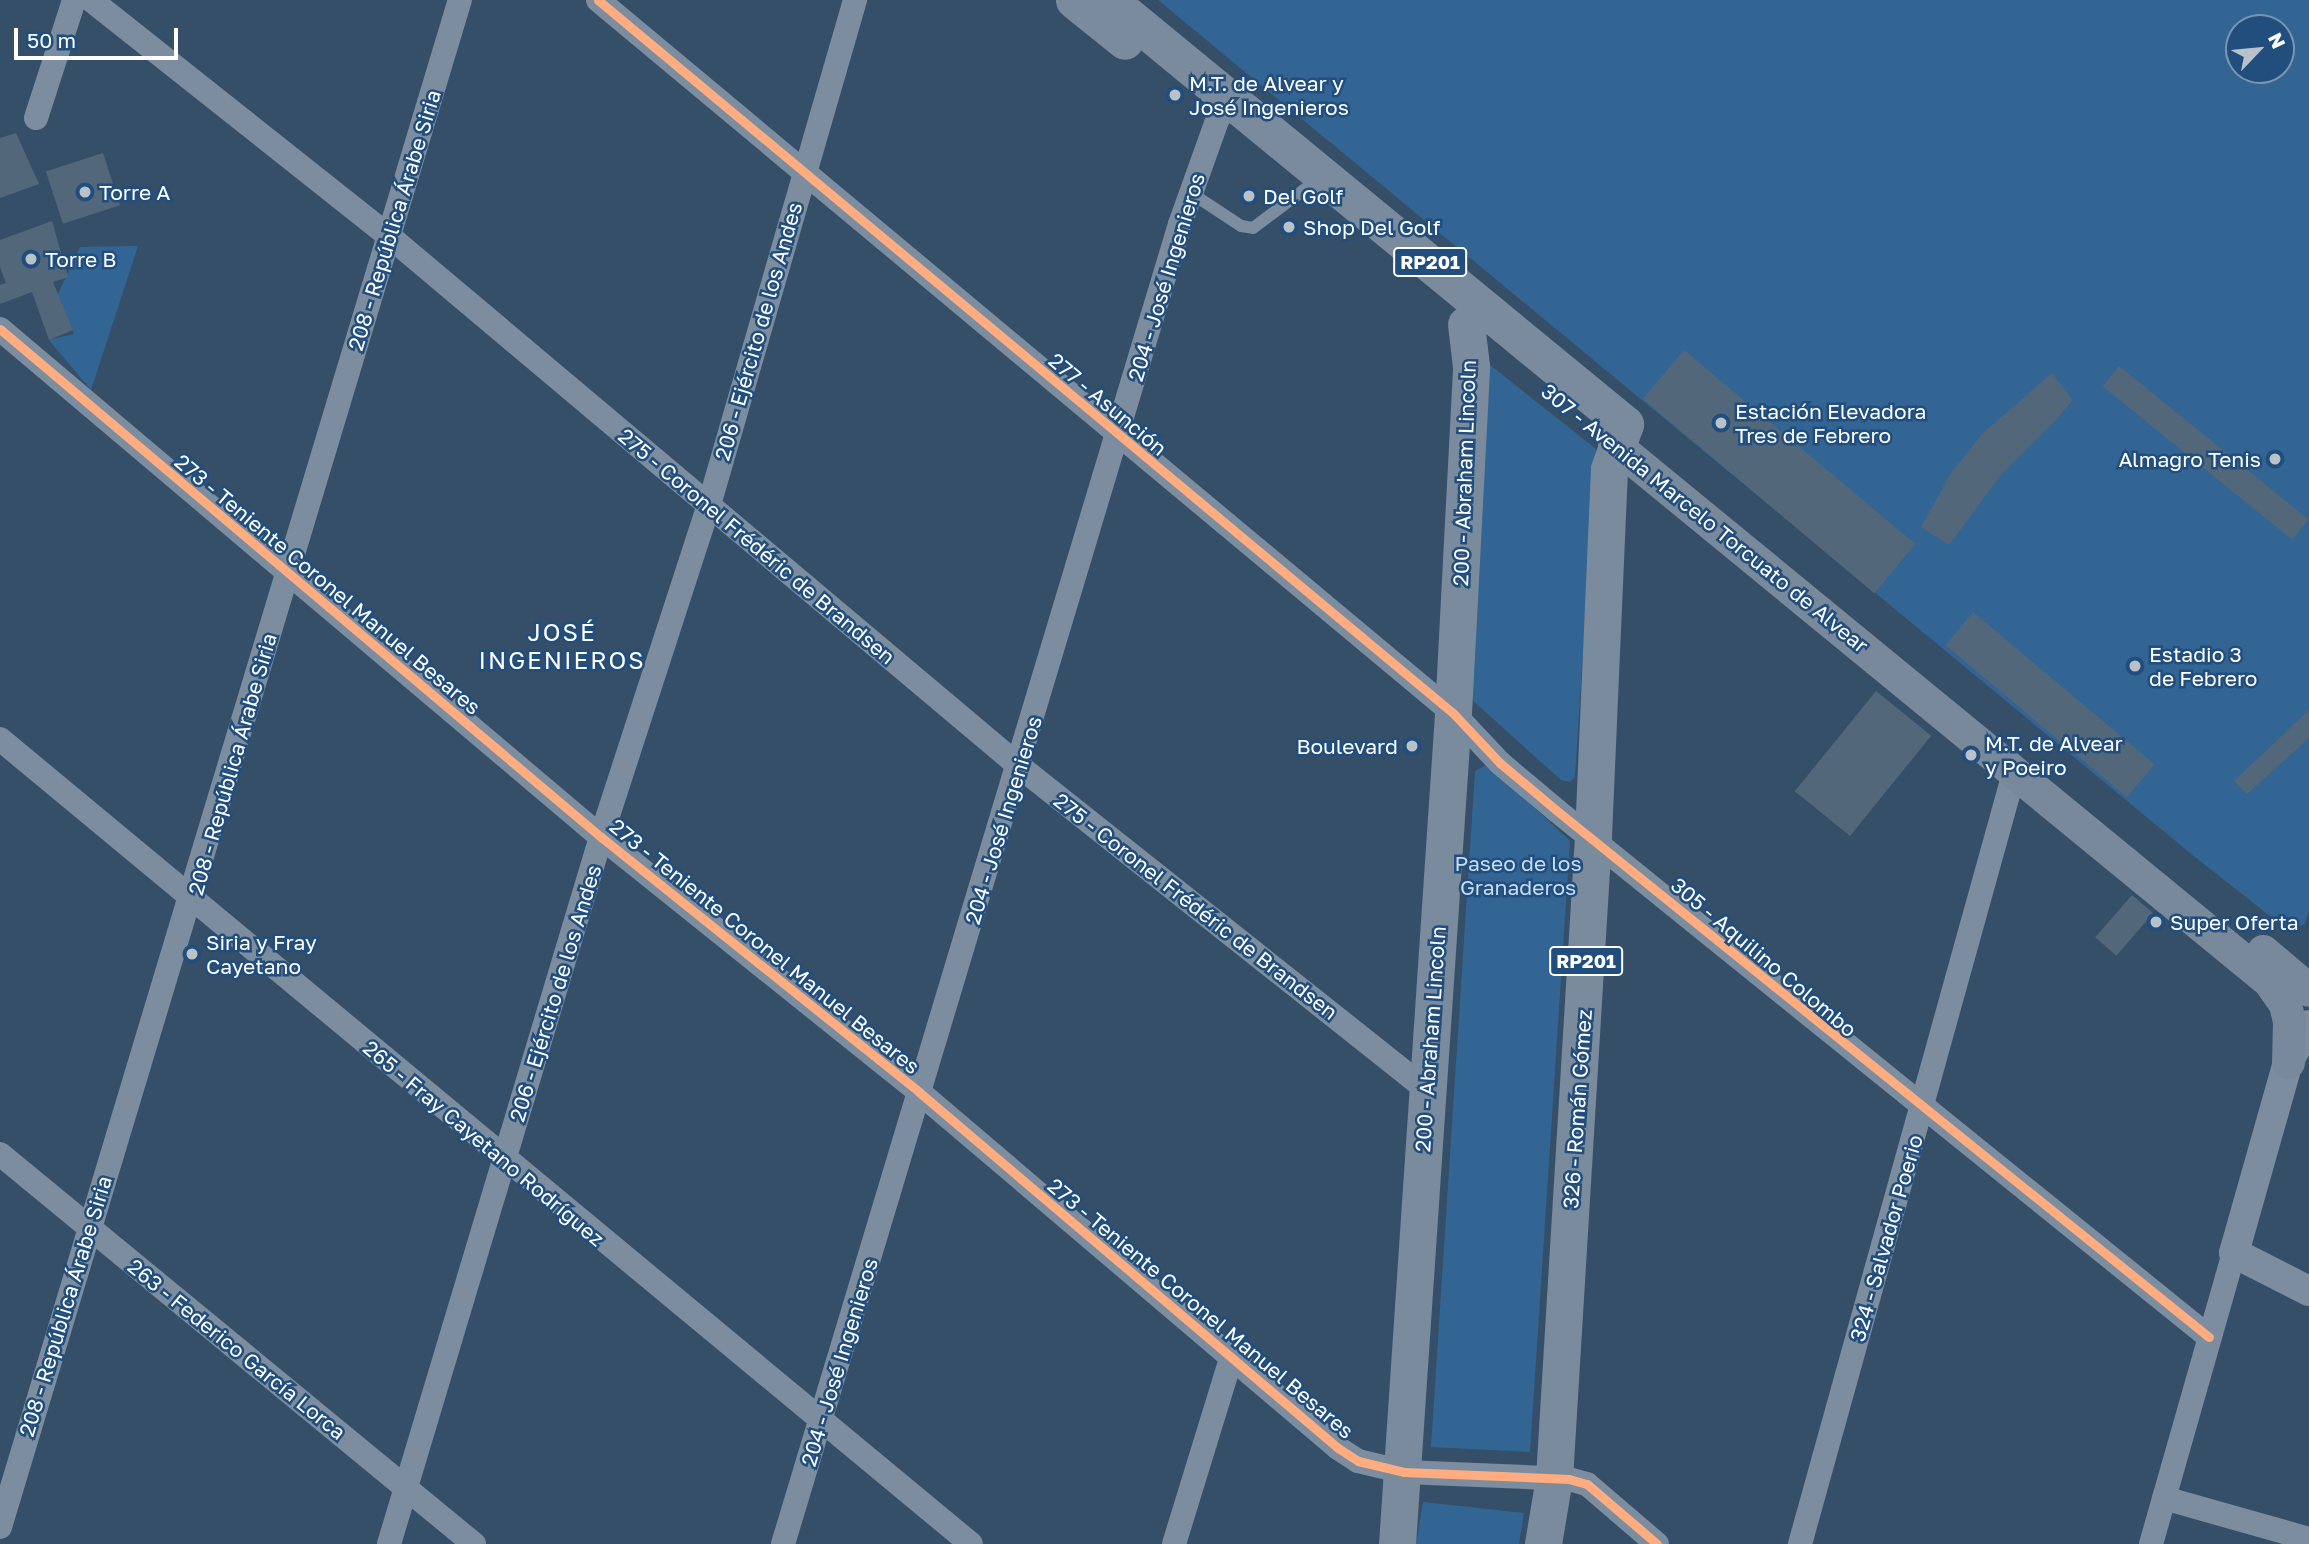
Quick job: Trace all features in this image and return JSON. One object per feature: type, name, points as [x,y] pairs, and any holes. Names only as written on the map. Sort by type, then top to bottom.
[{"type":"main road","name":"307 - Avenida Marcelo Torcuato de Alvear","points":[[1074,0],[1226,109],[1620,434],[2306,982]]},
{"type":"main road","name":"307 - Avenida Marcelo Torcuato de Alvear","points":[[1109,0],[1226,109],[1304,189],[1466,324],[1620,434],[2014,770],[2269,981],[2285,1004],[2289,1022],[2288,1062]]},
{"type":"main road","name":"200 - Abraham Lincoln","points":[[1397,1544],[1404,1472],[1426,1089],[1453,713],[1471,366],[1466,324]]},
{"type":"main road","name":"326 - Román Gómez","points":[[1544,1544],[1553,1478],[1594,837],[1609,469],[1620,434]]},
{"type":"street","points":[[37,118],[74,0]]},
{"type":"street","name":"275 - Coronel Frédéric de Brandsen","points":[[91,0],[389,236],[1019,766],[1426,1089]]},
{"type":"street","name":"208 - República Árabe Siria","points":[[0,1527],[88,1226],[192,900],[460,0]]},
{"type":"street","name":"277 - Asunción","points":[[598,0],[1453,713],[1500,764],[1594,837]]},
{"type":"street","name":"206 - Ejército de los Andes","points":[[389,1544],[601,837],[709,505],[803,172],[855,0]]},
{"type":"street","name":"204 - José Ingenieros","points":[[783,1544],[1191,193],[1226,109]]},
{"type":"street","name":"273 - Teniente Coronel Manuel Besares","points":[[0,329],[601,837],[919,1093],[1231,1359],[1348,1454],[1404,1472],[1553,1478],[1587,1484],[1657,1544]]},
{"type":"street","name":"265 - Fray Cayetano Rodríguez","points":[[0,739],[505,1161],[971,1544]]},
{"type":"street","name":"324 - Salvador Poerio","points":[[1800,1544],[2014,770]]},
{"type":"street","name":"305 - Aquilino Colombo","points":[[1594,837],[1922,1109],[2209,1337]]},
{"type":"street","points":[[2151,1544],[2288,1062],[2309,1025]]},
{"type":"street","name":"263 - Federico García Lorca","points":[[0,1154],[474,1544]]},
{"type":"street","points":[[2234,1253],[2309,1291]]},
{"type":"street","points":[[1174,1544],[1231,1359]]},
{"type":"street","points":[[2164,1498],[2309,1539]]},
{"type":"lane","points":[[1191,193],[1241,226],[1253,228],[1304,189]]},
{"type":"green space","points":[[1158,0],[2309,0],[2309,910],[2305,924],[2289,931],[2190,853]]},
{"type":"green space","points":[[138,246],[91,390],[49,340],[74,334],[58,294],[80,247]]},
{"type":"green space","points":[[1490,365],[1596,449],[1575,777],[1570,782],[1561,780],[1471,699]]},
{"type":"green space","name":"Paseo de los Granaderos","points":[[1488,764],[1570,841],[1530,1452],[1431,1447],[1475,771]]},
{"type":"green space","points":[[1423,1502],[1524,1513],[1519,1544],[1416,1544]]},
{"type":"building","points":[[16,133],[39,184],[0,198],[0,138]]},
{"type":"building","name":"Torre A","points":[[103,153],[120,205],[63,224],[46,172]]},
{"type":"building","name":"Torre B","points":[[52,221],[68,277],[53,282],[73,330],[49,340],[32,292],[0,304],[0,285],[6,283],[0,267],[0,240]]},
{"type":"building","points":[[1684,350],[1915,544],[1874,593],[1643,399]]},
{"type":"building","points":[[2119,366],[2309,520],[2292,540],[2103,386]]},
{"type":"building","points":[[2052,373],[2073,400],[2000,476],[1949,545],[1921,527],[1951,473],[1983,433]]},
{"type":"building","points":[[1973,612],[2155,764],[2127,797],[1945,645]]},
{"type":"building","points":[[1876,691],[1931,736],[1850,836],[1795,791]]},
{"type":"building","points":[[2309,710],[2309,738],[2247,794],[2234,781]]},
{"type":"building","points":[[2132,895],[2153,913],[2116,956],[2095,937]]},
{"type":"cycle path","points":[[598,0],[1453,713],[1500,763],[1556,810],[2209,1337]]},
{"type":"cycle path","points":[[0,329],[601,837],[919,1092],[1338,1448],[1358,1461],[1404,1472],[1569,1479],[1587,1484],[1657,1544]]},
{"type":"place","name":"M.T. de Alvear y José Ingenieros","points":[[1175,95]]},
{"type":"place","name":"Torre A","points":[[85,192]]},
{"type":"place","name":"Del Golf","points":[[1249,196]]},
{"type":"place","name":"Shop Del Golf","points":[[1289,227]]},
{"type":"place","name":"Torre B","points":[[31,259]]},
{"type":"place","name":"Estación Elevadora Tres de Febrero","points":[[1721,423]]},
{"type":"place","name":"Almagro Tenis","points":[[2275,459]]},
{"type":"place","name":"Estadio 3 de Febrero","points":[[2135,666]]},
{"type":"place","name":"Boulevard","points":[[1412,746]]},
{"type":"place","name":"M.T. de Alvear y Poeiro","points":[[1971,755]]},
{"type":"place","name":"Super Oferta","points":[[2156,922]]},
{"type":"place","name":"Siria y Fray Cayetano","points":[[192,954]]},
{"type":"district","name":"JOSÉ INGENIEROS","points":[[562,646]]}]
